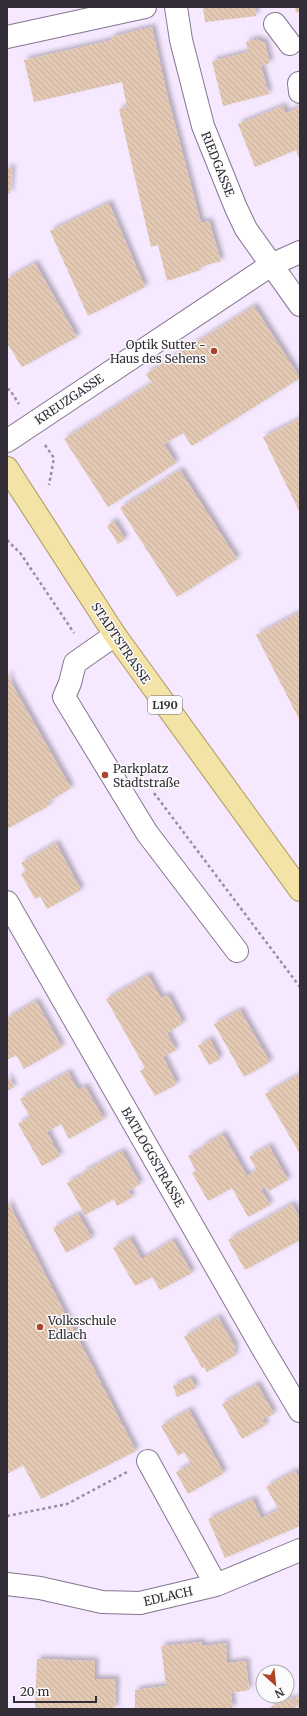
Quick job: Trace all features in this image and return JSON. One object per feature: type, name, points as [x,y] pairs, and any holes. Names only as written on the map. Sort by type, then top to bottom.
[{"type":"main road","name":"STADTSTRASSE","points":[[7,468],[114,635],[300,890]]},
{"type":"street","points":[[7,37],[145,7]]},
{"type":"street","name":"RIEDGASSE","points":[[176,7],[181,40],[203,126],[239,215],[246,229],[300,305]]},
{"type":"street","points":[[275,24],[290,44]]},
{"type":"street","name":"KREUZGASSE","points":[[7,441],[271,265],[300,252]]},
{"type":"street","points":[[114,635],[75,663],[70,683],[64,697],[146,833],[238,951]]},
{"type":"street","name":"BATLOGGSTRASSE","points":[[7,902],[300,1411]]},
{"type":"street","points":[[148,1460],[216,1585]]},
{"type":"street","name":"EDLACH","points":[[7,1584],[40,1588],[102,1602],[140,1603],[216,1585],[300,1550]]},
{"type":"path","points":[[7,540],[21,554],[88,654]]},
{"type":"path","points":[[153,790],[300,987]]},
{"type":"path","points":[[7,1516],[66,1504],[148,1460]]},
{"type":"building","points":[[203,7],[255,7],[256,16],[205,22]]},
{"type":"building","points":[[295,7],[300,7],[300,12],[296,13]]},
{"type":"building","points":[[152,27],[168,98],[201,223],[209,221],[221,261],[200,267],[201,270],[167,281],[158,245],[151,247],[119,109],[127,107],[122,82],[34,102],[24,60],[112,40],[111,37]]},
{"type":"building","points":[[256,39],[265,43],[270,63],[261,66],[269,94],[223,106],[212,61],[248,52],[246,42]]},
{"type":"building","points":[[283,106],[286,113],[300,107],[300,161],[296,150],[255,167],[238,124]]},
{"type":"building","points":[[7,168],[12,168],[10,194],[7,194]]},
{"type":"building","points":[[109,203],[145,287],[88,316],[50,231]]},
{"type":"building","points":[[35,263],[77,337],[22,367],[7,343],[7,279]]},
{"type":"building","points":[[254,306],[300,378],[192,446],[183,433],[164,444],[176,463],[108,507],[64,439],[152,383],[146,374]]},
{"type":"building","points":[[300,419],[300,513],[263,437]]},
{"type":"building","points":[[180,470],[237,559],[177,597],[120,508]]},
{"type":"building","points":[[114,521],[125,539],[118,544],[107,526]]},
{"type":"building","points":[[300,612],[300,721],[256,635]]},
{"type":"building","points":[[7,672],[10,678],[9,679],[71,788],[48,802],[50,805],[7,829]]},
{"type":"building","points":[[56,843],[81,890],[47,909],[40,896],[35,899],[21,874],[26,871],[21,863]]},
{"type":"building","points":[[148,975],[161,998],[168,995],[183,1023],[167,1033],[176,1050],[163,1057],[177,1084],[155,1096],[140,1071],[145,1068],[106,999]]},
{"type":"building","points":[[36,1001],[62,1047],[24,1069],[16,1055],[7,1060],[7,1018]]},
{"type":"building","points":[[240,1010],[270,1062],[244,1077],[214,1024]]},
{"type":"building","points":[[210,1039],[220,1059],[209,1065],[198,1046]]},
{"type":"building","points":[[68,1072],[78,1090],[85,1086],[104,1119],[69,1139],[61,1124],[47,1132],[60,1156],[42,1166],[18,1124],[30,1117],[20,1099]]},
{"type":"building","points":[[300,1074],[300,1154],[265,1094]]},
{"type":"building","points":[[7,1075],[14,1087],[7,1091]]},
{"type":"building","points":[[223,1134],[247,1176],[257,1170],[249,1157],[269,1146],[288,1180],[269,1191],[266,1186],[261,1189],[270,1205],[248,1217],[232,1188],[208,1201],[192,1173],[196,1171],[188,1156],[202,1149],[201,1147]]},
{"type":"building","points":[[122,1151],[140,1184],[128,1191],[132,1197],[117,1206],[114,1199],[85,1215],[67,1183],[84,1174],[83,1172]]},
{"type":"building","name":"Volksschule Edlach","points":[[8,1202],[136,1451],[41,1499],[23,1465],[7,1474]]},
{"type":"building","points":[[292,1204],[300,1218],[300,1240],[245,1270],[228,1240]]},
{"type":"building","points":[[78,1214],[92,1238],[66,1253],[53,1228]]},
{"type":"building","points":[[130,1238],[142,1259],[173,1240],[192,1273],[160,1290],[152,1277],[135,1286],[113,1248]]},
{"type":"building","points":[[218,1317],[236,1348],[233,1350],[236,1355],[207,1372],[204,1367],[202,1368],[184,1337]]},
{"type":"building","points":[[191,1378],[196,1388],[177,1397],[173,1386]]},
{"type":"building","points":[[257,1384],[274,1414],[263,1419],[266,1425],[242,1439],[222,1404]]},
{"type":"building","points":[[189,1410],[224,1473],[188,1494],[176,1472],[191,1464],[184,1452],[178,1456],[161,1426]]},
{"type":"building","points":[[295,1471],[300,1477],[300,1526],[225,1558],[208,1519],[253,1499],[261,1518],[279,1510],[266,1487]]},
{"type":"building","points":[[202,1642],[202,1646],[226,1643],[227,1663],[246,1661],[249,1690],[231,1693],[233,1709],[135,1709],[135,1690],[166,1686],[161,1646]]},
{"type":"building","points":[[37,1659],[95,1661],[95,1679],[116,1679],[115,1709],[35,1709]]},
{"type":"building","points":[[300,1696],[300,1709],[295,1701],[295,1698]]},
{"type":"building","points":[[277,1704],[295,1704],[297,1709],[271,1709],[270,1707]]},
{"type":"place","name":"Optik Sutter - Haus des Sehens","points":[[214,351]]},
{"type":"place","name":"Parkplatz Stadtstraße","points":[[105,775]]},
{"type":"place","name":"Volksschule Edlach","points":[[40,1327]]}]
